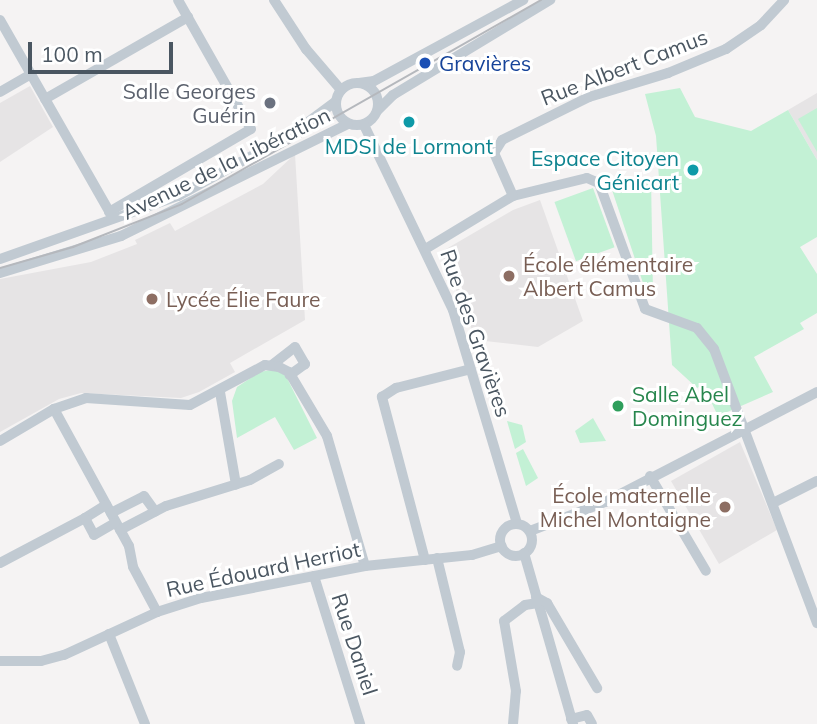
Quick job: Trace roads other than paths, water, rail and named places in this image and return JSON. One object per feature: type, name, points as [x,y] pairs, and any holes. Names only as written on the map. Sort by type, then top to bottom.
[{"type":"street","points":[[0,20],[112,217],[251,129],[178,0]]},
{"type":"street","points":[[274,0],[306,49],[341,89]]},
{"type":"street","points":[[523,0],[374,81],[341,89],[335,102],[339,117],[348,124],[364,125],[393,95],[550,0]]},
{"type":"street","name":"Rue Albert Camus","points":[[513,197],[494,153],[502,141],[589,97],[726,49],[761,25],[784,0]]},
{"type":"street","points":[[45,99],[188,17]]},
{"type":"street","points":[[0,92],[31,74]]},
{"type":"street","points":[[359,83],[375,93],[377,110]]},
{"type":"street","name":"Avenue de la Libération","points":[[0,259],[234,167],[335,102]]},
{"type":"street","name":"Avenue de la Libération","points":[[0,273],[121,236],[348,124]]},
{"type":"street","name":"Rue des Gravières","points":[[364,125],[427,248],[471,369],[517,524]]},
{"type":"street","points":[[427,248],[513,197],[595,178],[645,309],[696,328],[708,338],[817,623]]},
{"type":"street","points":[[0,440],[54,409],[104,397],[190,405],[272,365],[295,347],[305,364],[290,375]]},
{"type":"street","points":[[272,365],[290,375],[327,436],[365,566]]},
{"type":"street","points":[[425,560],[382,397],[396,388],[471,369]]},
{"type":"street","points":[[219,392],[236,485]]},
{"type":"street","points":[[524,554],[509,554],[502,546],[503,531],[517,524],[530,531],[605,502],[650,476],[817,392]]},
{"type":"street","points":[[54,409],[113,518],[157,612]]},
{"type":"street","points":[[0,564],[85,518],[113,518],[160,508],[236,485],[279,464]]},
{"type":"street","points":[[650,476],[706,571]]},
{"type":"street","points":[[773,503],[817,481]]},
{"type":"street","points":[[85,518],[94,535],[140,496],[160,508]]},
{"type":"street","points":[[524,554],[532,543],[530,531]]},
{"type":"street","name":"Rue Édouard Herriot","points":[[0,661],[52,659],[157,612],[313,576],[502,546]]},
{"type":"street","points":[[524,554],[572,722],[587,715],[592,724]]},
{"type":"street","points":[[438,558],[460,652],[457,666]]},
{"type":"street","name":"Rue Daniel","points":[[313,576],[360,724]]},
{"type":"street","points":[[513,724],[516,691],[504,621],[537,600],[547,603],[597,688]]},
{"type":"street","points":[[109,634],[145,724]]},
{"type":"tram line","points":[[0,268],[73,247],[182,204],[541,0]]},
{"type":"place","name":"Gravières","points":[[425,63]]},
{"type":"place","name":"Salle Georges Guérin","points":[[270,103]]},
{"type":"place","name":"MDSI de Lormont","points":[[409,122]]},
{"type":"place","name":"Espace Citoyen Génicart","points":[[693,170]]},
{"type":"place","name":"École élémentaire Albert Camus","points":[[509,276]]},
{"type":"place","name":"Lycée Élie Faure","points":[[152,299]]},
{"type":"place","name":"Salle Abel Dominguez","points":[[618,406]]},
{"type":"place","name":"École maternelle Michel Montaigne","points":[[725,507]]}]
